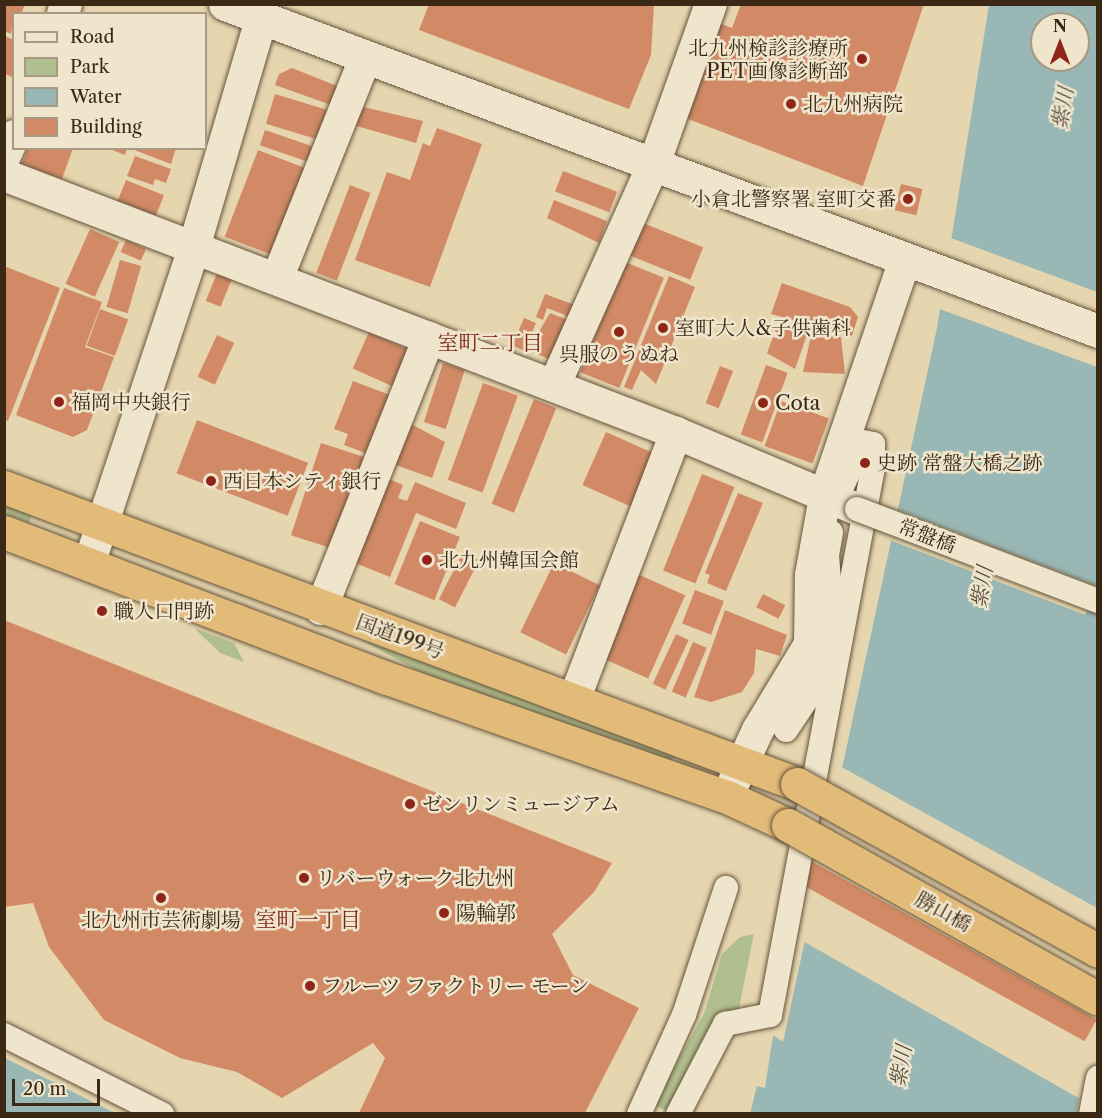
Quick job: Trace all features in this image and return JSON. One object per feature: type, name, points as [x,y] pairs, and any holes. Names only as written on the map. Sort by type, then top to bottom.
[{"type":"highway","name":"国道199号","points":[[4,487],[321,609],[742,760],[797,784],[1098,951]]},
{"type":"highway","points":[[4,532],[387,678],[727,797]]},
{"type":"highway","name":"勝山橋","points":[[727,797],[788,825],[1098,999]]},
{"type":"street","points":[[225,4],[365,59],[654,164],[1098,331]]},
{"type":"street","points":[[554,386],[654,164],[711,4]]},
{"type":"street","points":[[89,564],[192,251],[262,17]]},
{"type":"street","points":[[277,279],[365,59]]},
{"type":"street","points":[[4,158],[12,140]]},
{"type":"street","points":[[4,175],[192,251],[277,279],[676,433],[840,500]]},
{"type":"street","points":[[786,730],[818,682],[832,620],[827,555],[840,500],[915,263]]},
{"type":"street","points":[[321,609],[429,338]]},
{"type":"street","points":[[574,700],[676,433]]},
{"type":"street","points":[[678,1113],[725,1024],[770,1015],[873,468],[873,444],[859,450],[811,575],[810,644],[742,760],[727,797]]},
{"type":"street","name":"常盤橋","points":[[840,500],[1098,601]]},
{"type":"street","points":[[639,1113],[684,1015],[726,888]]},
{"type":"street","points":[[4,1035],[155,1112]]},
{"type":"street","points":[[1091,1113],[1098,1078]]},
{"type":"green space","points":[[4,504],[32,514],[29,523],[5,514]]},
{"type":"green space","points":[[194,628],[234,643],[244,662],[220,653]]},
{"type":"green space","points":[[360,639],[674,752],[676,757],[671,760],[422,673]]},
{"type":"green space","points":[[754,934],[737,1018],[669,1112],[653,1104],[704,1014],[722,954],[740,937]]},
{"type":"water","name":"紫川","points":[[989,5],[1097,5],[1098,1013],[1076,1113],[750,1114],[757,1086],[765,1088],[773,1035],[783,1042],[937,328]]},
{"type":"water","points":[[5,1058],[115,1113],[5,1113]]},
{"type":"pier","points":[[948,237],[1097,292],[1097,367],[937,308]]},
{"type":"pier","points":[[893,508],[1097,586],[1085,615],[882,537]]},
{"type":"pier","points":[[836,764],[1097,908],[1098,1027],[1082,1100],[801,940]]},
{"type":"building","points":[[4,4],[25,4],[22,12],[12,12],[11,34],[4,31]]},
{"type":"building","points":[[429,4],[654,4],[651,55],[629,109],[419,30]]},
{"type":"building","name":"北九州病院","points":[[741,4],[924,4],[863,186],[683,117],[719,23],[732,28]]},
{"type":"building","points":[[5,36],[12,39],[12,77],[5,74]]},
{"type":"building","points":[[292,68],[342,88],[334,106],[275,85],[279,74]]},
{"type":"building","points":[[275,94],[327,110],[318,139],[266,124]]},
{"type":"building","points":[[359,106],[423,121],[416,143],[353,125]]},
{"type":"building","points":[[437,128],[482,144],[430,287],[355,260],[387,172],[410,180],[423,143],[430,146]]},
{"type":"building","points":[[265,130],[312,146],[307,161],[260,145]]},
{"type":"building","points":[[27,150],[72,150],[62,179],[22,164]]},
{"type":"building","points":[[112,150],[126,150],[125,155]]},
{"type":"building","points":[[134,150],[175,150],[171,164]]},
{"type":"building","points":[[258,150],[306,168],[272,255],[225,237]]},
{"type":"building","points":[[135,156],[171,169],[166,183],[155,179],[153,185],[127,176]]},
{"type":"building","points":[[563,171],[617,192],[609,212],[555,192]]},
{"type":"building","points":[[126,180],[164,195],[156,216],[118,200]]},
{"type":"building","name":"小倉北警察署 室町交番","points":[[901,184],[922,189],[916,215],[895,210]]},
{"type":"building","points":[[350,185],[371,193],[337,281],[316,273]]},
{"type":"building","points":[[554,200],[607,221],[599,243],[547,218]]},
{"type":"building","points":[[643,223],[703,247],[690,280],[630,255]]},
{"type":"building","points":[[90,229],[119,242],[95,297],[66,284]]},
{"type":"building","points":[[126,240],[146,249],[141,261],[121,252]]},
{"type":"building","points":[[120,260],[141,266],[128,313],[106,307]]},
{"type":"building","name":"呉服のうぬね","points":[[625,262],[664,278],[619,388],[580,372]]},
{"type":"building","points":[[4,266],[60,288],[8,421],[4,419]]},
{"type":"building","points":[[217,273],[232,279],[221,307],[206,301]]},
{"type":"building","name":"室町大人&子供歯科","points":[[669,276],[695,287],[656,384],[641,370],[632,390],[624,387]]},
{"type":"building","points":[[782,283],[850,307],[858,317],[852,336],[771,314]]},
{"type":"building","points":[[64,288],[102,302],[85,347],[114,357],[87,430],[73,437],[16,415]]},
{"type":"building","points":[[545,294],[575,305],[570,317],[547,308],[543,320],[536,317]]},
{"type":"building","points":[[100,309],[128,319],[115,356],[87,346]]},
{"type":"building","points":[[550,313],[568,320],[551,360],[528,350]]},
{"type":"building","points":[[524,318],[536,323],[524,351],[512,346]]},
{"type":"building","points":[[779,321],[808,332],[795,369],[767,353]]},
{"type":"building","points":[[369,332],[409,350],[393,386],[353,369]]},
{"type":"building","points":[[217,335],[234,343],[215,385],[198,377]]},
{"type":"building","points":[[811,336],[841,337],[845,374],[803,372]]},
{"type":"building","points":[[443,363],[465,370],[446,429],[424,422]]},
{"type":"building","name":"Cota","points":[[766,365],[788,373],[762,442],[741,435]]},
{"type":"building","points":[[720,366],[733,371],[719,408],[706,403]]},
{"type":"building","points":[[353,381],[390,395],[368,454],[344,445],[348,434],[334,429]]},
{"type":"building","points":[[483,383],[518,396],[483,492],[448,480]]},
{"type":"building","points":[[534,399],[556,408],[514,513],[492,504]]},
{"type":"building","points":[[781,401],[829,418],[813,464],[765,446]]},
{"type":"building","points":[[197,420],[308,463],[288,516],[177,473]]},
{"type":"building","points":[[409,423],[445,442],[432,478],[393,464]]},
{"type":"building","points":[[606,432],[655,454],[632,507],[582,485]]},
{"type":"building","points":[[321,443],[367,458],[337,550],[291,535]]},
{"type":"building","points":[[702,474],[734,487],[695,584],[663,570]]},
{"type":"building","points":[[389,479],[403,485],[398,498],[407,501],[415,482],[466,503],[456,529],[416,513],[390,577],[355,563]]},
{"type":"building","points":[[738,493],[763,503],[726,591],[707,583],[710,575],[705,573]]},
{"type":"building","name":"北九州韓国会館","points":[[420,521],[460,537],[434,600],[395,584]]},
{"type":"building","points":[[463,552],[479,560],[455,607],[439,599]]},
{"type":"building","points":[[554,563],[600,585],[566,655],[520,632]]},
{"type":"building","points":[[635,573],[685,595],[648,679],[598,656]]},
{"type":"building","points":[[695,590],[724,601],[711,635],[682,624]]},
{"type":"building","points":[[763,594],[785,605],[778,619],[756,607]]},
{"type":"building","points":[[725,610],[787,635],[780,656],[756,649],[754,673],[742,692],[711,702],[694,697]]},
{"type":"building","name":"リバーウォーク北九州","points":[[4,620],[612,863],[594,892],[552,934],[573,975],[639,1008],[585,1113],[359,1113],[385,1058],[373,1043],[282,1098],[237,1072],[180,1058],[104,1020],[49,947],[33,903],[4,907]]},
{"type":"building","points":[[676,634],[689,640],[665,690],[653,684]]},
{"type":"building","points":[[693,642],[707,648],[686,698],[672,692]]},
{"type":"building","points":[[809,860],[1097,1020],[1085,1041],[797,882]]},
{"type":"place","name":"北九州検診診療所 PET画像診断部","points":[[862,59]]},
{"type":"place","name":"北九州病院","points":[[791,104]]},
{"type":"place","name":"小倉北警察署 室町交番","points":[[908,199]]},
{"type":"place","name":"室町大人&子供歯科","points":[[663,328]]},
{"type":"place","name":"呉服のうぬね","points":[[619,332]]},
{"type":"place","name":"福岡中央銀行","points":[[59,402]]},
{"type":"place","name":"Cota","points":[[763,403]]},
{"type":"place","name":"史跡 常盤大橋之跡","points":[[865,463]]},
{"type":"place","name":"西日本シティ銀行","points":[[211,481]]},
{"type":"place","name":"北九州韓国会館","points":[[427,560]]},
{"type":"place","name":"職人口門跡","points":[[102,611]]},
{"type":"place","name":"ゼンリンミュージアム","points":[[410,804]]},
{"type":"place","name":"リバーウォーク北九州","points":[[304,878]]},
{"type":"place","name":"北九州市芸術劇場","points":[[161,898]]},
{"type":"place","name":"陽輪郭","points":[[444,913]]},
{"type":"place","name":"フルーツ ファクトリー モーン","points":[[310,986]]},
{"type":"district","name":"室町二丁目","points":[[490,343]]},
{"type":"district","name":"室町一丁目","points":[[308,920]]}]
